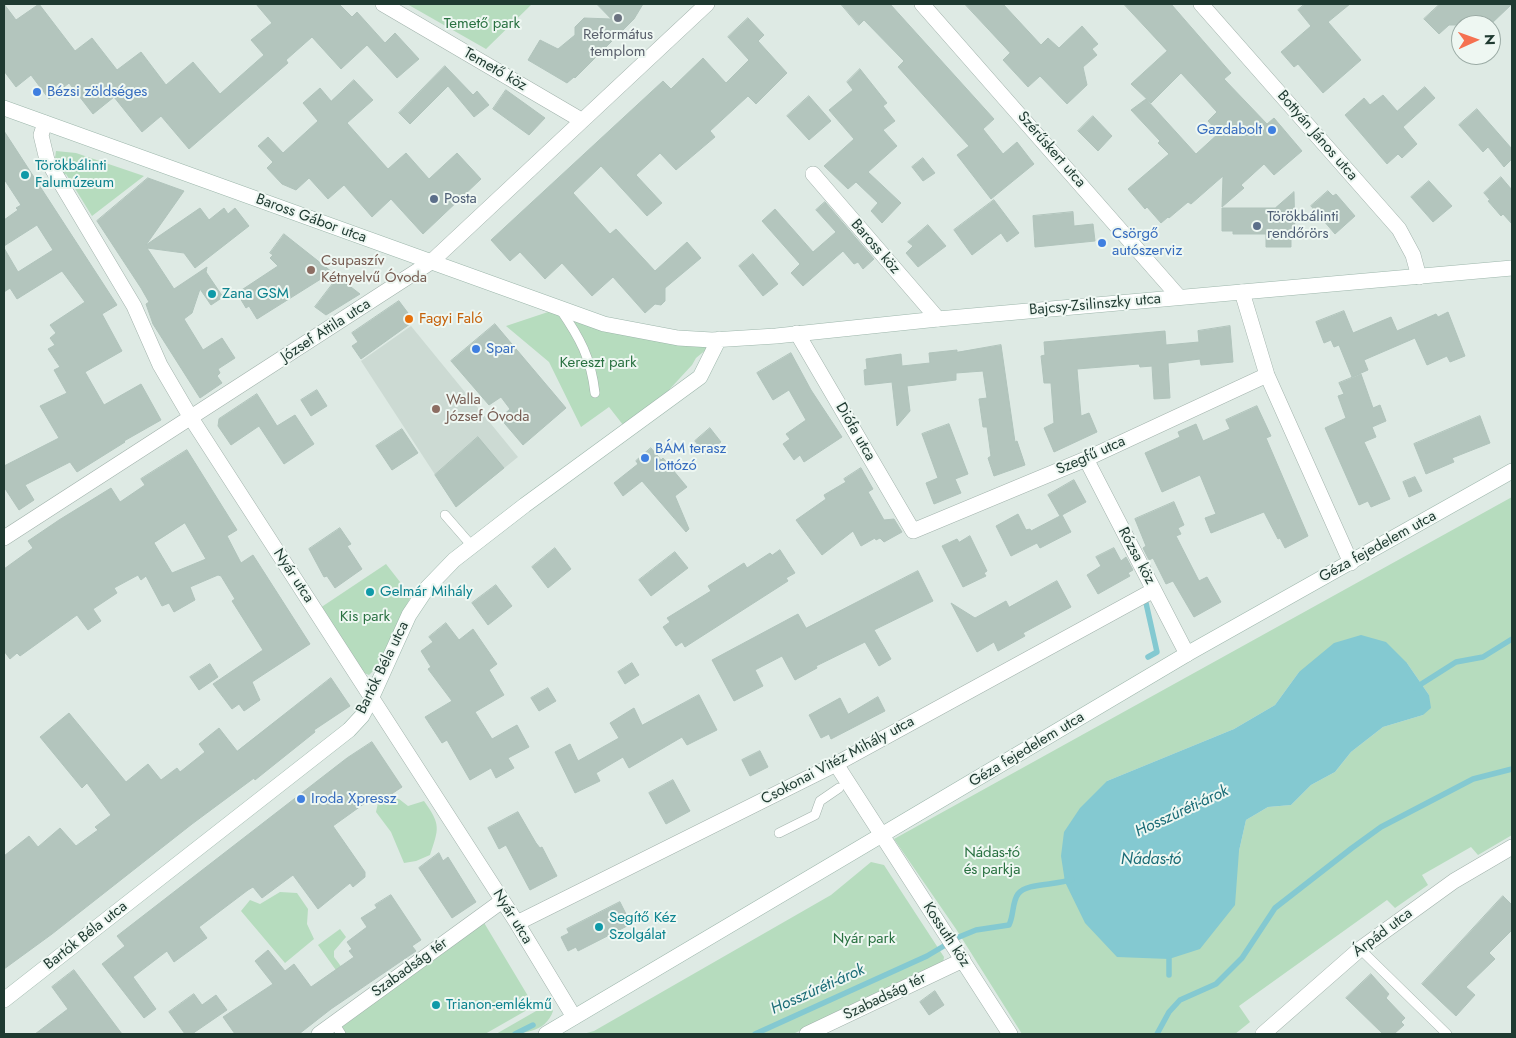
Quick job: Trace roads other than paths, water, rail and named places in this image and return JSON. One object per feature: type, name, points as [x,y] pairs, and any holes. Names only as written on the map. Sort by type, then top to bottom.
[{"type":"street","name":"Temető köz","points":[[383,4],[581,120]]},
{"type":"street","name":"József Attila utca","points":[[6,531],[191,418],[431,262],[707,4]]},
{"type":"street","name":"Szérűskert utca","points":[[922,4],[1179,298]]},
{"type":"street","name":"Bottyán János utca","points":[[1201,4],[1398,230],[1414,255],[1418,277]]},
{"type":"street","name":"Baross Gábor utca","points":[[4,108],[604,324],[678,338]]},
{"type":"street","name":"Nyár utca","points":[[45,122],[41,135],[46,160],[134,306],[160,365],[191,418],[517,924],[574,1017]]},
{"type":"street","name":"Baross köz","points":[[813,174],[938,319]]},
{"type":"street","name":"Bajcsy-Zsilinszky utca","points":[[678,338],[719,339],[798,333],[1512,268]]},
{"type":"street","points":[[1242,292],[1267,375],[1351,563]]},
{"type":"street","name":"Diófa utca","points":[[798,333],[913,531]]},
{"type":"street","name":"Bartók Béla utca","points":[[4,1000],[334,744],[362,716],[409,615],[427,588],[454,560],[524,505],[700,377],[719,339]]},
{"type":"street","name":"Szegfű utca","points":[[913,531],[1086,459],[1267,375]]},
{"type":"street","name":"Rózsa köz","points":[[1086,459],[1187,654]]},
{"type":"street","name":"Géza fejedelem utca","points":[[546,1034],[883,836],[1187,654],[1512,471]]},
{"type":"street","name":"Csokonai Vitéz Mihály utca","points":[[517,924],[836,764],[1154,590]]},
{"type":"street","name":"Kossuth köz","points":[[836,764],[1010,1034]]},
{"type":"street","name":"Árpád utca","points":[[1264,1034],[1360,949],[1454,881],[1512,847]]},
{"type":"street","name":"Szabadság tér","points":[[319,1034],[337,1029],[502,901]]},
{"type":"street","name":"Szabadság tér","points":[[807,1034],[961,957]]},
{"type":"lane","points":[[560,308],[582,341],[593,373],[595,393]]},
{"type":"lane","points":[[445,515],[472,546]]},
{"type":"lane","points":[[779,834],[815,815],[820,800],[839,788]]},
{"type":"lane","points":[[1360,949],[1447,1034]]},
{"type":"water","name":"Nádas-tó","points":[[1361,635],[1386,642],[1407,663],[1429,695],[1431,708],[1423,715],[1383,727],[1351,752],[1335,772],[1311,785],[1291,805],[1268,807],[1246,820],[1239,851],[1235,905],[1200,949],[1169,959],[1117,957],[1085,923],[1065,882],[1061,856],[1064,832],[1080,808],[1107,781],[1234,729],[1275,705],[1299,672],[1334,643]]},
{"type":"waterway","points":[[1146,603],[1157,652],[1148,657]]},
{"type":"waterway","name":"Hosszúréti-árok","points":[[1415,688],[1456,662],[1483,657],[1512,639]]},
{"type":"waterway","points":[[1157,1034],[1169,1012],[1180,1000],[1216,984],[1242,958],[1275,908],[1352,848],[1381,827],[1473,779],[1512,769]]},
{"type":"waterway","name":"Hosszúréti-árok","points":[[755,1034],[927,956],[959,937],[976,930],[1009,925],[1016,897],[1022,890],[1072,879]]},
{"type":"waterway","points":[[1169,959],[1169,975]]},
{"type":"waterway","points":[[515,1034],[533,1025]]},
{"type":"place","name":"Református templom","points":[[618,18]]},
{"type":"place","name":"Bézsi zöldséges","points":[[37,92]]},
{"type":"place","name":"Gazdabolt","points":[[1272,130]]},
{"type":"place","name":"Törökbálinti Falumúzeum","points":[[25,175]]},
{"type":"place","name":"Posta","points":[[434,199]]},
{"type":"place","name":"Törökbálinti rendőrörs","points":[[1257,226]]},
{"type":"place","name":"Csörgő autószerviz","points":[[1102,243]]},
{"type":"place","name":"Csupaszív Kétnyelvű Óvoda","points":[[311,270]]},
{"type":"place","name":"Zana GSM","points":[[212,294]]},
{"type":"place","name":"Fagyi Faló","points":[[409,319]]},
{"type":"place","name":"Spar","points":[[476,349]]},
{"type":"place","name":"Walla József Óvoda","points":[[436,409]]},
{"type":"place","name":"BÁM terasz lottózó","points":[[645,458]]},
{"type":"place","name":"Gelmár Mihály","points":[[370,592]]},
{"type":"place","name":"Iroda Xpressz","points":[[301,799]]},
{"type":"place","name":"Segítő Kéz Szolgálat","points":[[599,927]]},
{"type":"place","name":"Trianon-emlékmű","points":[[436,1005]]},
{"type":"park label","name":"Temető park","points":[[482,24]]},
{"type":"park label","name":"Kereszt park","points":[[598,363]]},
{"type":"park label","name":"Kis park","points":[[365,617]]},
{"type":"park label","name":"Nádas-tó és parkja","points":[[992,862]]},
{"type":"park label","name":"Nyár park","points":[[864,939]]}]
